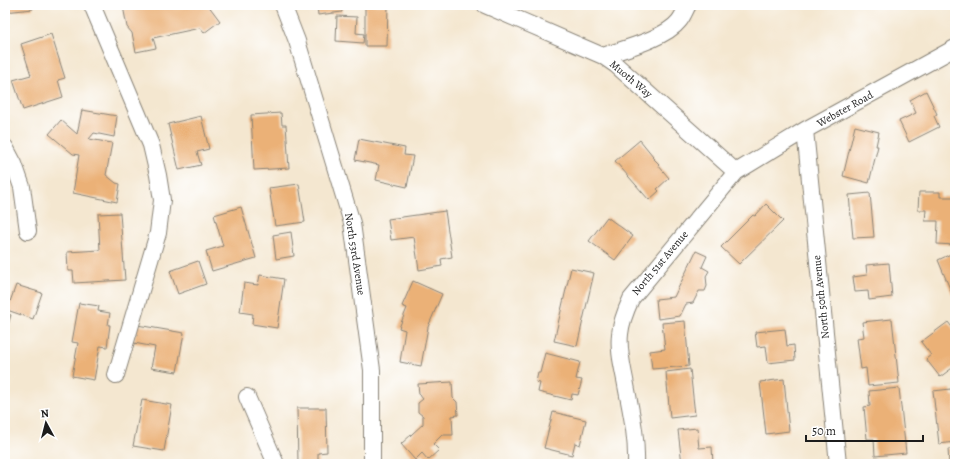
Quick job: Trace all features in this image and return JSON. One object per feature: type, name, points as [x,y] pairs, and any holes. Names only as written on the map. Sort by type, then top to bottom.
[{"type":"street","points":[[92,5],[151,145],[162,200],[158,233],[116,375]]},
{"type":"street","name":"North 53rd Avenue","points":[[283,5],[297,41],[352,223],[372,370],[372,464]]},
{"type":"street","name":"Muoth Way","points":[[485,5],[512,10],[616,64],[736,172]]},
{"type":"street","points":[[603,56],[658,36],[672,29],[679,21],[688,5]]},
{"type":"street","name":"Webster Road","points":[[736,172],[805,130],[955,48]]},
{"type":"street","name":"North 50th Avenue","points":[[805,130],[838,464]]},
{"type":"street","points":[[5,147],[14,164],[22,187],[28,231]]},
{"type":"street","name":"North 51st Avenue","points":[[636,464],[637,444],[620,354],[620,333],[623,319],[631,299],[736,172]]},
{"type":"street","points":[[247,397],[276,464]]},
{"type":"building","points":[[5,5],[33,5],[33,9],[5,12]]},
{"type":"building","points":[[208,5],[220,21],[204,33],[200,28],[153,38],[156,48],[136,52],[132,33],[127,27],[123,6]]},
{"type":"building","points":[[317,5],[341,5],[342,12],[318,15]]},
{"type":"building","points":[[365,5],[388,5],[387,46],[365,46]]},
{"type":"building","points":[[337,16],[357,17],[356,33],[364,34],[363,43],[336,41]]},
{"type":"building","points":[[51,34],[65,78],[58,80],[63,97],[23,110],[13,80],[31,75],[21,44]]},
{"type":"building","points":[[926,91],[937,114],[934,116],[939,127],[909,142],[899,121],[916,113],[910,100]]},
{"type":"building","points":[[82,110],[117,116],[114,137],[94,133],[89,139],[112,143],[106,175],[116,183],[120,184],[117,202],[73,193],[79,155],[73,154],[49,134],[61,120],[77,134]]},
{"type":"building","points":[[281,113],[282,125],[286,125],[289,168],[254,170],[251,115]]},
{"type":"building","points":[[201,116],[209,149],[197,152],[201,165],[179,170],[168,124]]},
{"type":"building","points":[[855,126],[879,132],[876,146],[878,146],[869,183],[843,176]]},
{"type":"building","points":[[359,139],[405,148],[404,155],[413,156],[407,187],[376,180],[379,165],[355,160]]},
{"type":"building","points":[[640,140],[669,178],[657,189],[659,191],[649,200],[615,161]]},
{"type":"building","points":[[299,184],[305,222],[275,226],[269,188]]},
{"type":"building","points":[[919,192],[940,192],[940,197],[955,197],[955,245],[937,244],[938,221],[925,221],[926,210],[918,210]]},
{"type":"building","points":[[870,193],[874,237],[853,238],[849,195]]},
{"type":"building","points":[[766,204],[783,221],[739,264],[721,247]]},
{"type":"building","points":[[241,207],[256,258],[212,271],[206,251],[223,246],[214,215]]},
{"type":"building","points":[[445,211],[452,257],[441,259],[442,266],[419,270],[414,237],[391,240],[388,219]]},
{"type":"building","points":[[120,213],[125,280],[74,283],[73,271],[68,271],[67,252],[100,250],[98,214]]},
{"type":"building","points":[[607,217],[633,236],[615,260],[589,241]]},
{"type":"building","points":[[291,232],[294,256],[276,259],[273,235]]},
{"type":"building","points":[[696,251],[707,256],[702,267],[709,271],[706,276],[707,286],[705,291],[699,291],[693,303],[686,304],[680,316],[658,319],[656,299],[674,297]]},
{"type":"building","points":[[953,253],[955,257],[955,295],[953,296],[938,260]]},
{"type":"building","points":[[198,261],[206,284],[178,294],[170,271]]},
{"type":"building","points":[[889,263],[892,297],[869,300],[868,291],[855,292],[853,277],[867,275],[866,265]]},
{"type":"building","points":[[571,268],[594,273],[577,346],[554,341]]},
{"type":"building","points":[[260,275],[284,279],[277,328],[252,324],[253,314],[240,312],[244,283],[258,285]]},
{"type":"building","points":[[413,281],[442,294],[428,327],[421,366],[400,362],[405,330],[399,328],[407,308],[402,306]]},
{"type":"building","points":[[16,285],[42,293],[33,319],[7,310]]},
{"type":"building","points":[[79,303],[99,306],[98,311],[110,313],[107,347],[100,346],[94,380],[72,376],[78,343],[72,342]]},
{"type":"building","points":[[5,313],[11,315],[5,335]]},
{"type":"building","points":[[892,319],[899,383],[868,386],[866,368],[861,369],[857,338],[864,337],[862,322]]},
{"type":"building","points":[[685,321],[689,366],[652,369],[650,351],[665,349],[662,323]]},
{"type":"building","points":[[948,322],[955,331],[955,366],[940,377],[926,359],[931,355],[921,342]]},
{"type":"building","points":[[137,325],[184,333],[177,372],[151,368],[155,347],[134,343]]},
{"type":"building","points":[[785,329],[787,346],[794,345],[795,360],[768,363],[766,346],[757,347],[755,332]]},
{"type":"building","points":[[545,353],[580,362],[576,379],[582,380],[578,395],[572,394],[571,400],[538,392],[540,383],[536,382]]},
{"type":"building","points":[[690,369],[695,415],[670,418],[666,372]]},
{"type":"building","points":[[784,379],[789,431],[766,434],[760,382]]},
{"type":"building","points":[[452,382],[453,398],[457,402],[458,415],[452,416],[453,435],[442,435],[433,444],[439,450],[428,460],[422,453],[415,460],[401,444],[423,424],[423,416],[418,412],[418,403],[423,399],[419,394],[418,384]]},
{"type":"building","points":[[899,388],[906,453],[875,456],[874,439],[867,439],[864,407],[870,406],[869,391]]},
{"type":"building","points":[[951,389],[952,396],[955,396],[955,442],[939,444],[933,391]]},
{"type":"building","points":[[142,400],[172,405],[164,451],[133,446]]},
{"type":"building","points":[[297,408],[326,408],[327,452],[318,453],[318,464],[298,464]]},
{"type":"building","points":[[553,412],[586,420],[580,445],[575,443],[572,455],[544,448]]},
{"type":"building","points":[[697,428],[699,448],[712,447],[713,464],[682,464],[678,430]]},
{"type":"building","points":[[948,449],[955,449],[955,464],[949,464]]}]
